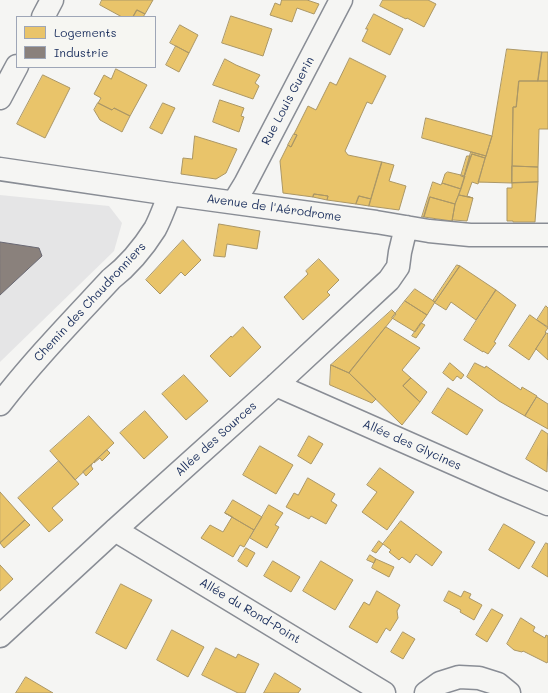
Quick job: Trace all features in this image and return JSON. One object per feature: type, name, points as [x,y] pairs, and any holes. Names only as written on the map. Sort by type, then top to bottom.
[{"type":"street","points":[[44,16],[52,0]]},
{"type":"street","name":"Rue Louis Guerin","points":[[234,202],[245,184],[342,0]]},
{"type":"street","points":[[0,98],[16,68]]},
{"type":"street","name":"Avenue de l'Aérodrome","points":[[0,169],[376,222],[429,231],[470,235],[548,236]]},
{"type":"street","name":"Chemin des Chaudronniers","points":[[0,404],[44,352],[111,279],[137,254],[155,228],[170,194]]},
{"type":"street","name":"Allée des Sources","points":[[0,636],[389,280],[398,267],[406,227]]},
{"type":"street","name":"Allée des Glycines","points":[[276,385],[548,504]]},
{"type":"street","name":"Allée du Rond-Point","points":[[115,530],[384,693]]},
{"type":"street","points":[[426,693],[440,683],[459,677],[479,678],[498,684],[509,693]]},
{"type":"shaded area","points":[[0,195],[109,206],[122,223],[114,251],[0,362]]},
{"type":"building: Logements","points":[[102,0],[153,0],[145,14],[137,10],[134,16],[120,16],[100,5]]},
{"type":"building: Logements","points":[[282,0],[307,0],[319,4],[314,14],[297,8],[292,22],[270,15],[275,3],[280,5]]},
{"type":"building: Logements","points":[[383,0],[428,0],[436,4],[424,27],[380,6]]},
{"type":"building: Logements","points":[[137,10],[145,14],[144,16],[134,16]]},
{"type":"building: Logements","points":[[374,14],[403,29],[390,55],[362,41],[368,29],[366,29]]},
{"type":"building: Logements","points":[[231,16],[272,29],[263,56],[222,43]]},
{"type":"building: Logements","points":[[180,25],[198,35],[189,53],[170,43]]},
{"type":"building: Logements","points":[[176,46],[189,53],[179,72],[166,65]]},
{"type":"building: Logements","points":[[507,49],[542,52],[538,81],[519,81],[516,107],[513,107],[512,183],[478,182],[492,136]]},
{"type":"building: Logements","points":[[542,52],[548,52],[548,81],[538,81]]},
{"type":"building: Logements","points":[[350,58],[386,76],[372,104],[367,102],[345,151],[348,155],[382,162],[371,199],[359,196],[356,204],[327,200],[328,196],[314,194],[313,197],[283,193],[280,161],[288,145],[291,147],[297,135],[294,134],[308,106],[316,110],[330,82],[336,85]]},
{"type":"building: Logements","points":[[225,59],[260,75],[255,83],[259,86],[253,99],[213,85]]},
{"type":"building: Logements","points":[[116,69],[147,85],[130,116],[114,108],[112,110],[98,103],[101,98],[94,94],[104,75],[111,79]]},
{"type":"building: Logements","points":[[43,75],[70,88],[45,138],[17,124]]},
{"type":"building: Logements","points":[[519,81],[548,81],[548,129],[539,129],[538,167],[512,166],[513,107],[516,107]]},
{"type":"building: Logements","points":[[220,100],[244,108],[241,116],[244,117],[239,132],[213,122]]},
{"type":"building: Logements","points":[[98,103],[112,110],[114,108],[130,116],[122,132],[100,120],[94,110]]},
{"type":"building: Logements","points":[[163,103],[175,108],[162,134],[150,128]]},
{"type":"building: Logements","points":[[426,118],[492,136],[486,156],[422,138]]},
{"type":"building: Logements","points":[[294,134],[297,135],[291,147],[288,145]]},
{"type":"building: Logements","points":[[195,136],[237,149],[226,173],[216,179],[181,174],[183,158],[192,159]]},
{"type":"building: Logements","points":[[471,152],[486,156],[485,158],[472,154],[464,177]]},
{"type":"building: Logements","points":[[472,154],[485,158],[478,184],[472,182],[467,196],[473,198],[459,195]]},
{"type":"building: Logements","points":[[467,156],[470,156],[464,177],[461,176]]},
{"type":"building: Logements","points":[[382,162],[394,165],[389,181],[406,186],[399,210],[369,206]]},
{"type":"building: Logements","points":[[512,166],[538,167],[538,182],[512,183]]},
{"type":"building: Logements","points":[[448,172],[465,176],[461,189],[442,183],[445,174]]},
{"type":"building: Logements","points":[[433,182],[441,185],[442,183],[461,189],[455,204],[430,197],[424,217],[422,217]]},
{"type":"building: Logements","points":[[538,182],[535,222],[507,221],[507,188],[512,188],[512,183]]},
{"type":"building: Logements","points":[[314,194],[328,196],[327,200],[313,197]]},
{"type":"building: Logements","points":[[459,195],[473,198],[467,221],[452,221],[455,204]]},
{"type":"building: Logements","points":[[359,196],[371,199],[369,206],[356,204]]},
{"type":"building: Logements","points":[[430,197],[455,204],[452,221],[424,217]]},
{"type":"building: Logements","points":[[219,224],[260,231],[257,249],[227,244],[225,257],[214,256]]},
{"type":"building: Logements","points":[[183,240],[201,260],[185,276],[181,272],[160,294],[146,280]]},
{"type":"building: Logements","points":[[319,259],[339,280],[327,292],[330,295],[303,320],[284,297],[308,274],[306,271]]},
{"type":"building: Logements","points":[[457,265],[460,266],[435,302],[433,301]]},
{"type":"building: Logements","points":[[460,266],[496,290],[476,320],[451,302],[446,310],[435,303]]},
{"type":"building: Logements","points":[[415,289],[435,302],[427,315],[405,301]]},
{"type":"building: Logements","points":[[496,290],[516,305],[494,342],[496,343],[488,354],[464,340]]},
{"type":"building: Logements","points":[[405,301],[427,315],[415,332],[392,318]]},
{"type":"building: Logements","points":[[546,306],[548,308],[548,327],[537,320]]},
{"type":"building: Logements","points":[[392,310],[396,314],[349,373],[331,365]]},
{"type":"building: Logements","points":[[530,315],[548,328],[529,360],[509,346]]},
{"type":"building: Logements","points":[[421,323],[425,325],[416,338],[412,336]]},
{"type":"building: Logements","points":[[243,327],[261,347],[230,377],[210,356]]},
{"type":"building: Logements","points":[[386,327],[420,348],[402,370],[411,378],[403,386],[420,402],[402,425],[349,373]]},
{"type":"building: Logements","points":[[547,333],[548,334],[548,360],[536,349]]},
{"type":"building: Logements","points":[[450,363],[464,375],[461,379],[457,376],[453,381],[443,373]]},
{"type":"building: Logements","points":[[475,363],[485,368],[486,366],[521,390],[522,387],[537,396],[525,416],[499,401],[467,377]]},
{"type":"building: Logements","points":[[331,365],[349,373],[376,399],[372,403],[330,385]]},
{"type":"building: Logements","points":[[184,375],[208,401],[186,420],[162,394]]},
{"type":"building: Logements","points":[[411,378],[427,392],[420,402],[403,386]]},
{"type":"building: Logements","points":[[448,388],[483,410],[467,435],[432,413]]},
{"type":"building: Logements","points":[[537,397],[548,404],[548,429],[525,416]]},
{"type":"building: Logements","points":[[145,411],[168,437],[144,459],[120,433]]},
{"type":"building: Logements","points":[[89,416],[114,443],[75,480],[50,451]]},
{"type":"building: Logements","points":[[542,430],[548,434],[547,472],[526,459]]},
{"type":"building: Logements","points":[[309,436],[323,444],[311,464],[298,456]]},
{"type":"building: Logements","points":[[260,446],[293,465],[276,494],[243,475]]},
{"type":"building: Logements","points":[[107,450],[110,453],[102,461],[100,458],[94,463],[94,462]]},
{"type":"building: Logements","points":[[59,461],[79,484],[52,508],[63,520],[49,532],[18,498]]},
{"type":"building: Logements","points":[[92,464],[91,466],[93,469],[86,476],[83,472]]},
{"type":"building: Logements","points":[[380,468],[414,492],[387,530],[362,512],[377,492],[367,485]]},
{"type":"building: Logements","points":[[308,478],[335,494],[331,501],[337,505],[326,524],[311,516],[309,519],[286,507],[294,493],[298,495]]},
{"type":"building: Logements","points":[[0,492],[25,520],[0,543]]},
{"type":"building: Logements","points":[[233,500],[262,517],[254,530],[225,513]]},
{"type":"building: Logements","points":[[269,505],[283,513],[275,525],[279,527],[267,548],[250,538]]},
{"type":"building: Logements","points":[[232,517],[254,530],[244,547],[240,545],[233,557],[201,538],[210,525],[223,532]]},
{"type":"building: Logements","points":[[25,520],[30,525],[4,548],[0,543]]},
{"type":"building: Logements","points":[[401,521],[442,552],[432,566],[416,554],[410,563],[402,557],[399,560],[389,552],[391,550],[383,544]]},
{"type":"building: Logements","points":[[504,524],[535,542],[519,569],[489,550]]},
{"type":"building: Logements","points":[[379,541],[383,544],[376,553],[372,551]]},
{"type":"building: Logements","points":[[546,543],[548,544],[548,577],[532,567]]},
{"type":"building: Logements","points":[[246,548],[255,553],[247,567],[238,561]]},
{"type":"building: Logements","points":[[370,555],[376,559],[374,563],[367,560]]},
{"type":"building: Logements","points":[[376,559],[394,567],[389,577],[372,568]]},
{"type":"building: Logements","points":[[273,561],[300,577],[291,592],[264,576]]},
{"type":"building: Logements","points":[[321,561],[353,580],[335,610],[303,591]]},
{"type":"building: Logements","points":[[0,565],[13,579],[0,591]]},
{"type":"building: Logements","points":[[121,584],[152,600],[126,649],[96,633]]},
{"type":"building: Logements","points":[[377,591],[400,605],[397,611],[398,618],[390,631],[386,628],[377,643],[349,627],[364,602],[369,605]]},
{"type":"building: Logements","points":[[449,591],[461,597],[464,591],[471,594],[469,598],[482,605],[474,620],[460,612],[461,610],[444,601]]},
{"type":"building: Logements","points":[[492,609],[503,615],[487,642],[476,635]]},
{"type":"building: Logements","points":[[521,618],[535,627],[533,631],[545,638],[546,635],[548,636],[547,663],[523,651],[514,650],[507,644]]},
{"type":"building: Logements","points":[[172,630],[204,647],[188,677],[157,660]]},
{"type":"building: Logements","points":[[403,632],[415,639],[403,659],[391,652]]},
{"type":"building: Logements","points":[[216,648],[236,658],[238,654],[259,664],[245,693],[238,693],[202,675]]},
{"type":"building: Logements","points":[[275,673],[301,689],[298,693],[264,693]]},
{"type":"building: Logements","points":[[26,677],[53,693],[16,693]]},
{"type":"building: Industrie","points":[[0,242],[39,248],[42,256],[0,295]]}]
